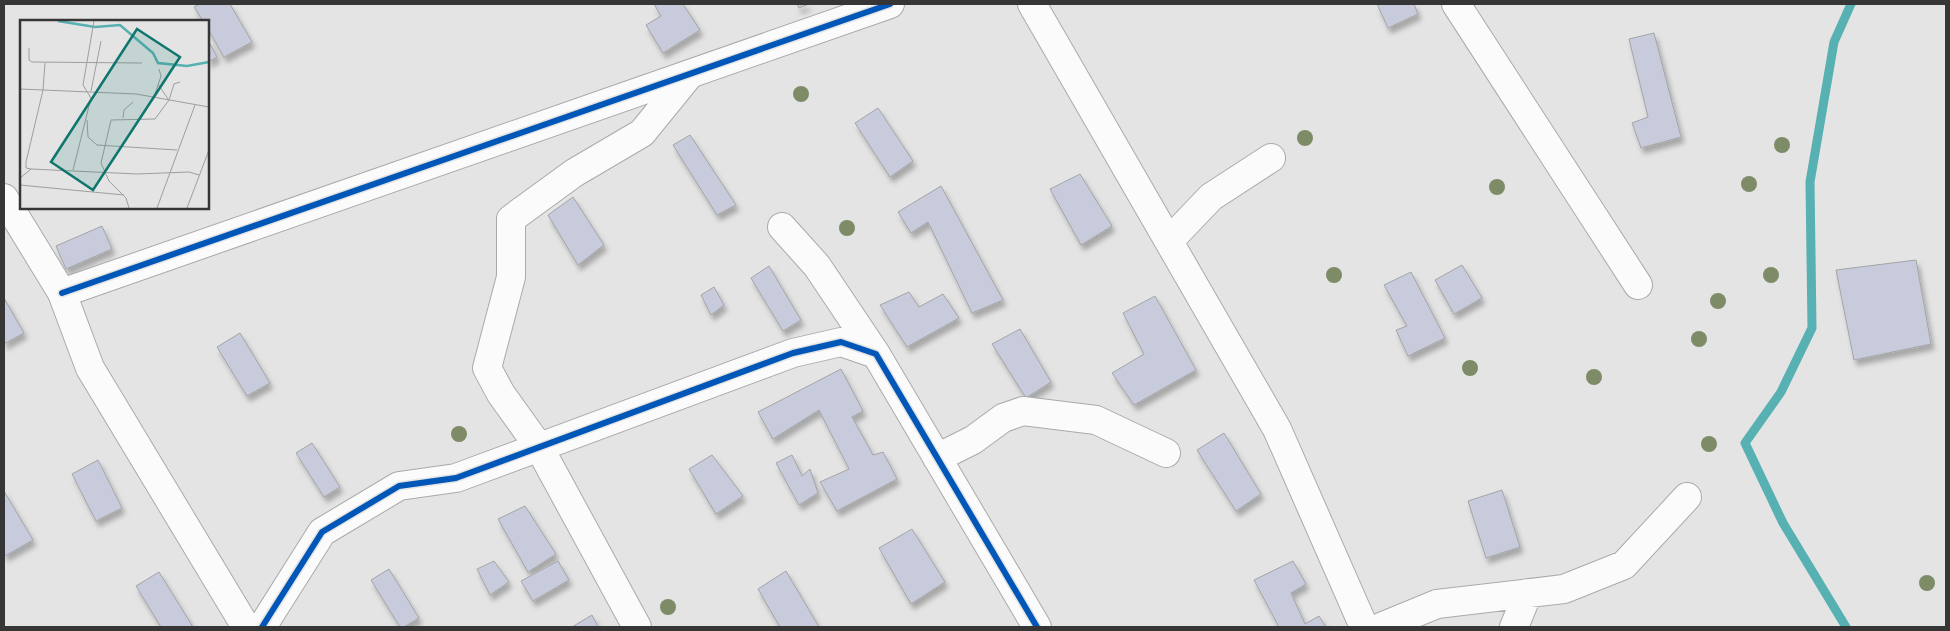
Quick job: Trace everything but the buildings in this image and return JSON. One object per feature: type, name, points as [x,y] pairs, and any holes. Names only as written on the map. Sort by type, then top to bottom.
[{"type":"street","points":[[62,292],[890,4]]},
{"type":"street","points":[[1032,4],[1277,428],[1364,627]]},
{"type":"street","points":[[1456,4],[1638,285]]},
{"type":"street","points":[[637,627],[539,447],[501,394],[487,368],[511,277],[511,219],[574,174],[642,133],[690,74]]},
{"type":"street","points":[[1170,240],[1211,197],[1271,158]]},
{"type":"street","points":[[4,198],[62,292],[90,368],[246,627]]},
{"type":"street","points":[[782,227],[817,266],[876,354],[1038,627]]},
{"type":"street","points":[[262,627],[322,532],[399,486],[456,478],[793,353],[841,342],[876,354]]},
{"type":"street","points":[[938,458],[973,440],[1003,418],[1023,411],[1096,420],[1166,453]]},
{"type":"street","points":[[1381,627],[1436,604],[1564,588],[1624,565],[1687,498]]},
{"type":"street","points":[[1514,627],[1528,593]]},
{"type":"waterway","points":[[1846,627],[1783,523],[1745,443],[1781,392],[1812,328],[1810,182],[1834,42],[1851,4]]},
{"type":"cycle path","points":[[62,293],[890,4]]},
{"type":"cycle path","points":[[262,627],[322,532],[399,486],[456,478],[793,353],[841,342],[876,354],[1037,627]]}]
